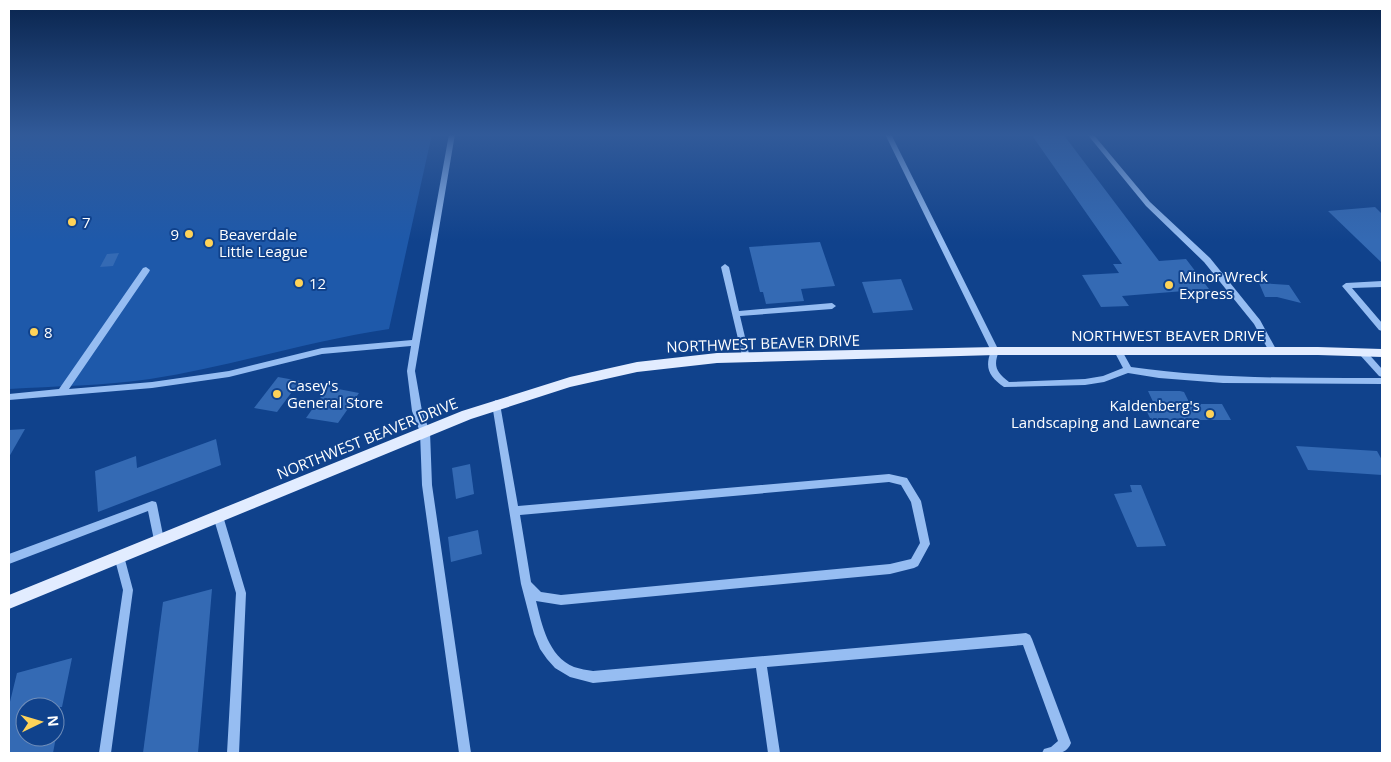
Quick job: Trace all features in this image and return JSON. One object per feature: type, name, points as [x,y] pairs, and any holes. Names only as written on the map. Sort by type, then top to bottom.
[{"type":"main road","name":"NORTHWEST BEAVER DRIVE","points":[[9,602],[496,404],[570,382],[638,367],[678,361],[746,358],[995,352],[1274,351],[1382,353]]},
{"type":"street","points":[[446,170],[411,371],[412,391],[425,432],[427,485],[465,753]]},
{"type":"street","points":[[905,170],[995,352],[991,361],[995,376],[1008,385],[1085,382],[1104,379],[1128,370],[1166,376],[1279,381],[1382,381]]},
{"type":"street","points":[[1119,170],[1148,204],[1207,260],[1257,322],[1274,351]]},
{"type":"street","points":[[726,267],[746,358]]},
{"type":"street","points":[[61,393],[146,270]]},
{"type":"street","points":[[1382,284],[1346,286],[1382,328]]},
{"type":"street","points":[[736,314],[832,306]]},
{"type":"street","points":[[9,397],[136,387],[229,374],[322,351],[415,343]]},
{"type":"street","points":[[1118,351],[1128,370]]},
{"type":"street","points":[[1363,353],[1382,374]]},
{"type":"street","points":[[496,404],[526,584],[540,640],[554,659],[570,670],[593,676],[1026,639],[1065,743],[1053,753],[1048,753]]},
{"type":"street","points":[[515,511],[889,478],[904,481],[916,501],[925,544],[914,563],[880,570],[560,600],[538,597],[526,584]]},
{"type":"street","points":[[218,516],[241,593],[233,753]]},
{"type":"street","points":[[105,753],[128,590],[119,556]]},
{"type":"lane","points":[[9,559],[152,505],[159,540]]},
{"type":"lane","points":[[761,663],[774,753]]},
{"type":"shaded area","name":"Beaverdale Little League","points":[[9,170],[424,170],[389,329],[329,340],[180,374],[150,379],[9,389]]},
{"type":"building","points":[[1056,170],[1090,170],[1159,261],[1186,259],[1209,289],[1122,296],[1129,306],[1101,307],[1082,275],[1119,273],[1113,264],[1122,264]]},
{"type":"building","points":[[1375,207],[1382,214],[1382,263],[1328,211]]},
{"type":"building","points":[[820,242],[835,286],[801,289],[804,301],[766,304],[763,292],[760,292],[749,247]]},
{"type":"building","points":[[119,253],[113,266],[100,267],[107,254]]},
{"type":"building","points":[[901,279],[913,310],[873,313],[862,282]]},
{"type":"building","points":[[1259,283],[1289,285],[1301,303],[1277,297],[1265,297]]},
{"type":"building","name":"Casey's General Store","points":[[278,377],[300,381],[277,412],[254,408]]},
{"type":"building","name":"Casey's General Store","points":[[328,387],[359,393],[338,423],[306,418]]},
{"type":"building","points":[[1148,391],[1184,392],[1190,404],[1222,404],[1231,420],[1196,420],[1198,424],[1153,424],[1145,408],[1156,408]]},
{"type":"building","points":[[25,429],[9,457],[9,430]]},
{"type":"building","points":[[216,439],[221,465],[98,512],[95,471],[136,456],[137,468]]},
{"type":"building","points":[[1296,446],[1377,451],[1382,460],[1382,475],[1308,470]]},
{"type":"building","points":[[470,464],[474,494],[456,499],[452,468]]},
{"type":"building","points":[[1130,485],[1141,485],[1166,546],[1137,547],[1114,494],[1132,492]]},
{"type":"building","points":[[478,530],[482,554],[451,562],[448,537]]},
{"type":"building","points":[[212,589],[198,753],[143,753],[163,602]]},
{"type":"building","points":[[72,658],[64,697],[15,697],[15,747],[54,747],[53,753],[9,753],[9,706],[17,673]]},
{"type":"place","name":"7","points":[[72,222]]},
{"type":"place","name":"9","points":[[189,234]]},
{"type":"place","name":"Beaverdale Little League","points":[[209,243]]},
{"type":"place","name":"12","points":[[299,283]]},
{"type":"place","name":"Minor Wreck Express","points":[[1169,285]]},
{"type":"place","name":"8","points":[[34,332]]},
{"type":"place","name":"Casey's General Store","points":[[277,394]]},
{"type":"place","name":"Kaldenberg's Landscaping and Lawncare","points":[[1210,414]]}]
